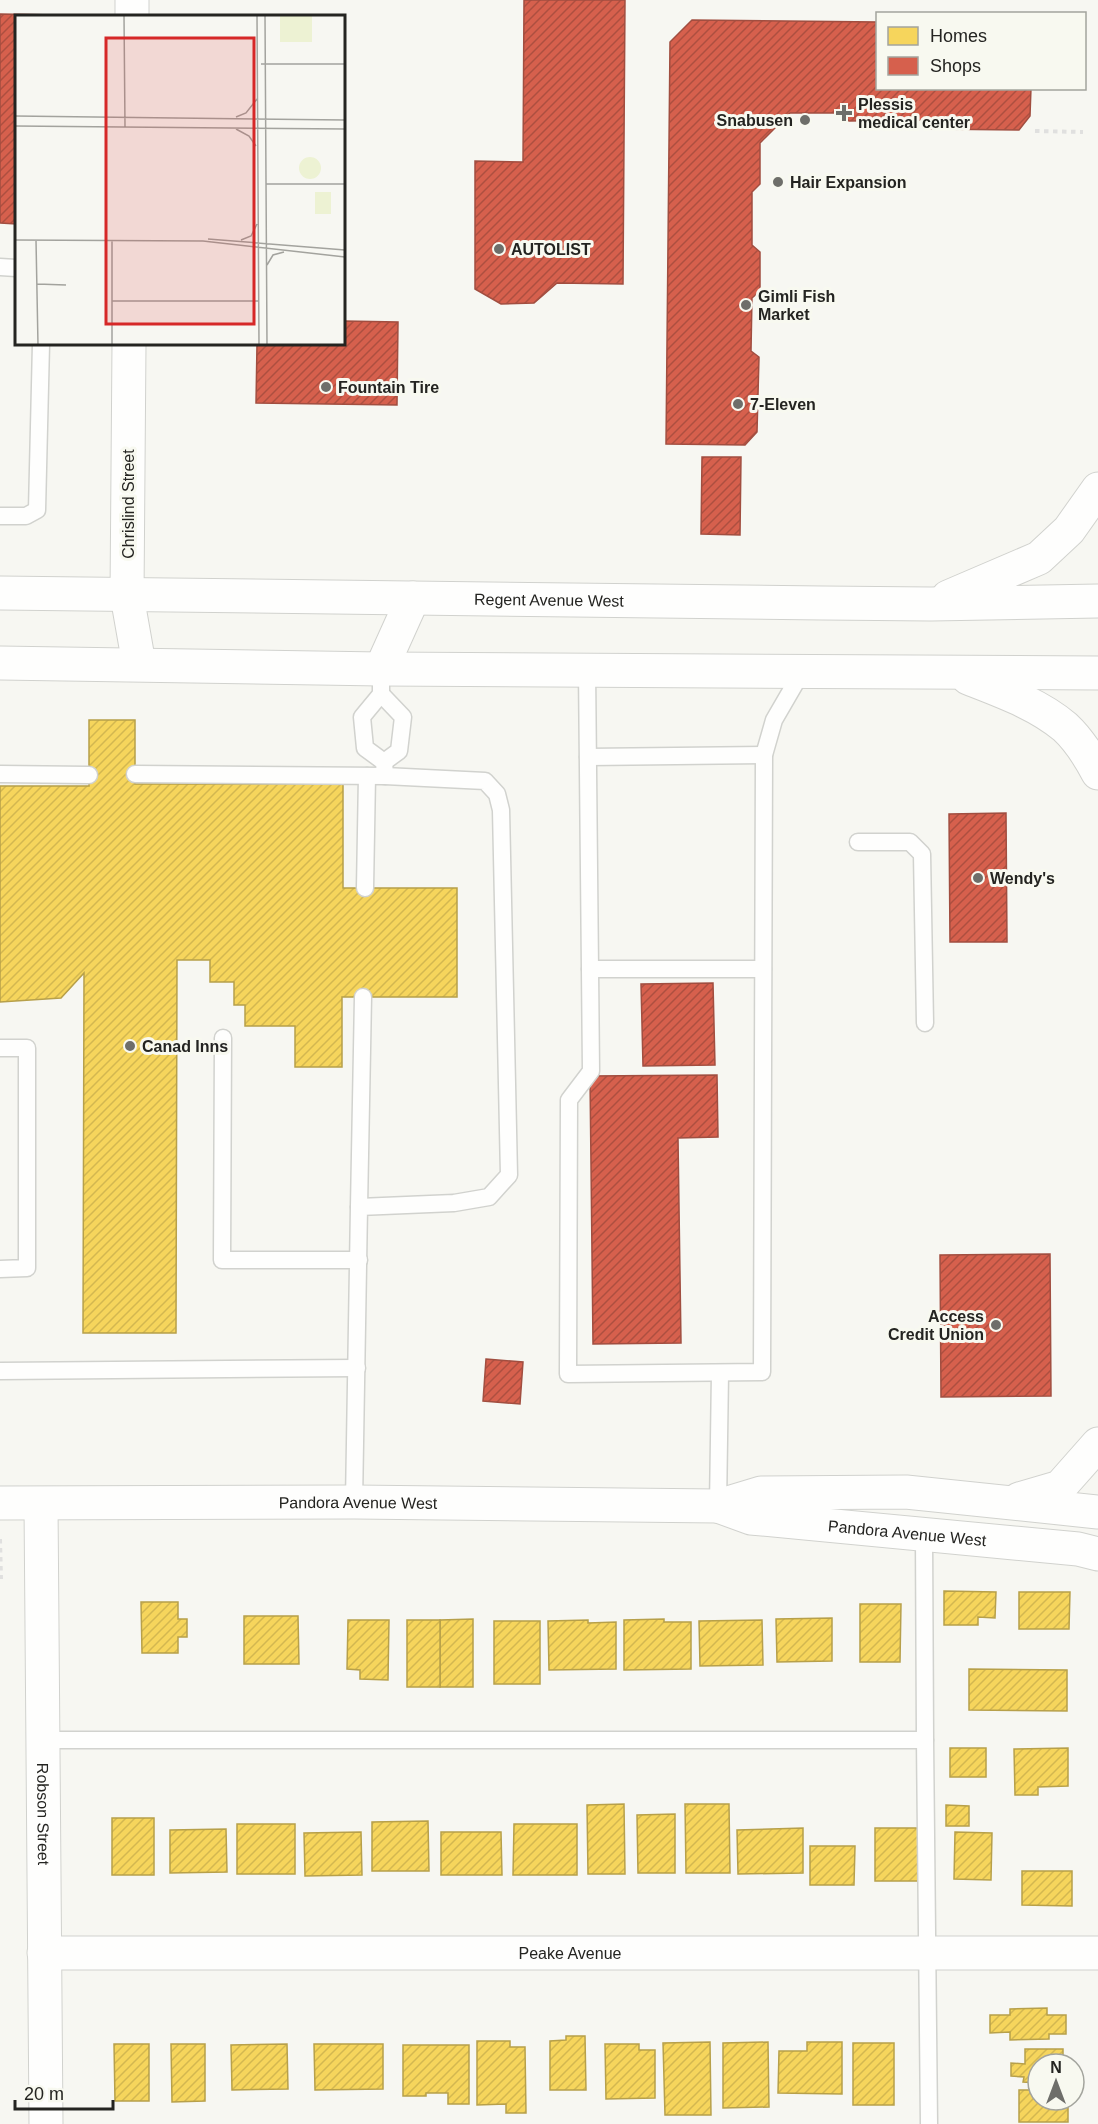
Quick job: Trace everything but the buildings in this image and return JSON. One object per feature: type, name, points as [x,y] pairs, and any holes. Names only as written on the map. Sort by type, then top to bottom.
[{"type":"street","name":"Chrislind Street","points":[[129,345],[127,596],[139,664]]},
{"type":"street","points":[[931,604],[1039,558],[1069,530],[1098,489]]},
{"type":"street","name":"Regent Avenue West","points":[[0,593],[931,604],[1098,601]]},
{"type":"street","points":[[381,681],[413,598]]},
{"type":"street","points":[[0,663],[139,664],[381,681],[587,669],[1098,672]]},
{"type":"street","points":[[947,670],[1020,699],[1064,727],[1085,750],[1098,773]]},
{"type":"street","points":[[1003,1501],[1031,1497],[1060,1487],[1098,1444]]},
{"type":"street","name":"Pandora Avenue West","points":[[0,1503],[354,1502],[718,1506],[761,1493],[874,1491],[1003,1501],[1098,1512]]},
{"type":"street","name":"Robson Street","points":[[41,1504],[46,2124]]},
{"type":"street","name":"Pandora Avenue West","points":[[718,1506],[751,1518],[1078,1549],[1098,1554]]},
{"type":"street","name":"Peake Avenue","points":[[44,1953],[1098,1953]]},
{"type":"lane","points":[[0,516],[26,516],[37,510],[41,345]]},
{"type":"lane","points":[[587,669],[591,1071],[569,1100],[568,1374],[762,1372],[764,755],[774,720],[803,670]]},
{"type":"lane","points":[[381,681],[362,717],[364,748],[385,769]]},
{"type":"lane","points":[[381,681],[403,717],[399,752],[385,769]]},
{"type":"lane","points":[[588,758],[764,755]]},
{"type":"lane","points":[[135,774],[367,776],[385,769],[485,781],[497,794],[501,810],[508,1175],[489,1197],[454,1203],[359,1207]]},
{"type":"lane","points":[[0,774],[88,775]]},
{"type":"lane","points":[[365,888],[367,776]]},
{"type":"lane","points":[[858,842],[910,842],[922,854],[925,1023]]},
{"type":"lane","points":[[590,969],[764,969]]},
{"type":"lane","points":[[354,1502],[363,997]]},
{"type":"lane","points":[[223,1038],[222,1260],[359,1260]]},
{"type":"lane","points":[[0,1048],[27,1048],[27,1268],[0,1269]]},
{"type":"lane","points":[[0,1371],[357,1368]]},
{"type":"lane","points":[[718,1506],[720,1373]]},
{"type":"lane","points":[[924,1535],[929,2124]]},
{"type":"lane","points":[[42,1740],[926,1740]]},
{"type":"path","points":[[1035,131],[1083,132]]},
{"type":"path","points":[[0,1539],[1,1579]]},
{"type":"place","name":"Plessis medical center","points":[[844,113]]},
{"type":"place","name":"Snabusen","points":[[805,120]]},
{"type":"place","name":"Hair Expansion","points":[[778,182]]},
{"type":"place","name":"AUTOLIST","points":[[499,249]]},
{"type":"place","name":"Gimli Fish Market","points":[[746,305]]},
{"type":"place","name":"Fountain Tire","points":[[326,387]]},
{"type":"place","name":"7-Eleven","points":[[738,404]]},
{"type":"place","name":"Wendy's","points":[[978,878]]},
{"type":"place","name":"Canad Inns","points":[[130,1046]]},
{"type":"place","name":"Access Credit Union","points":[[996,1325]]}]
